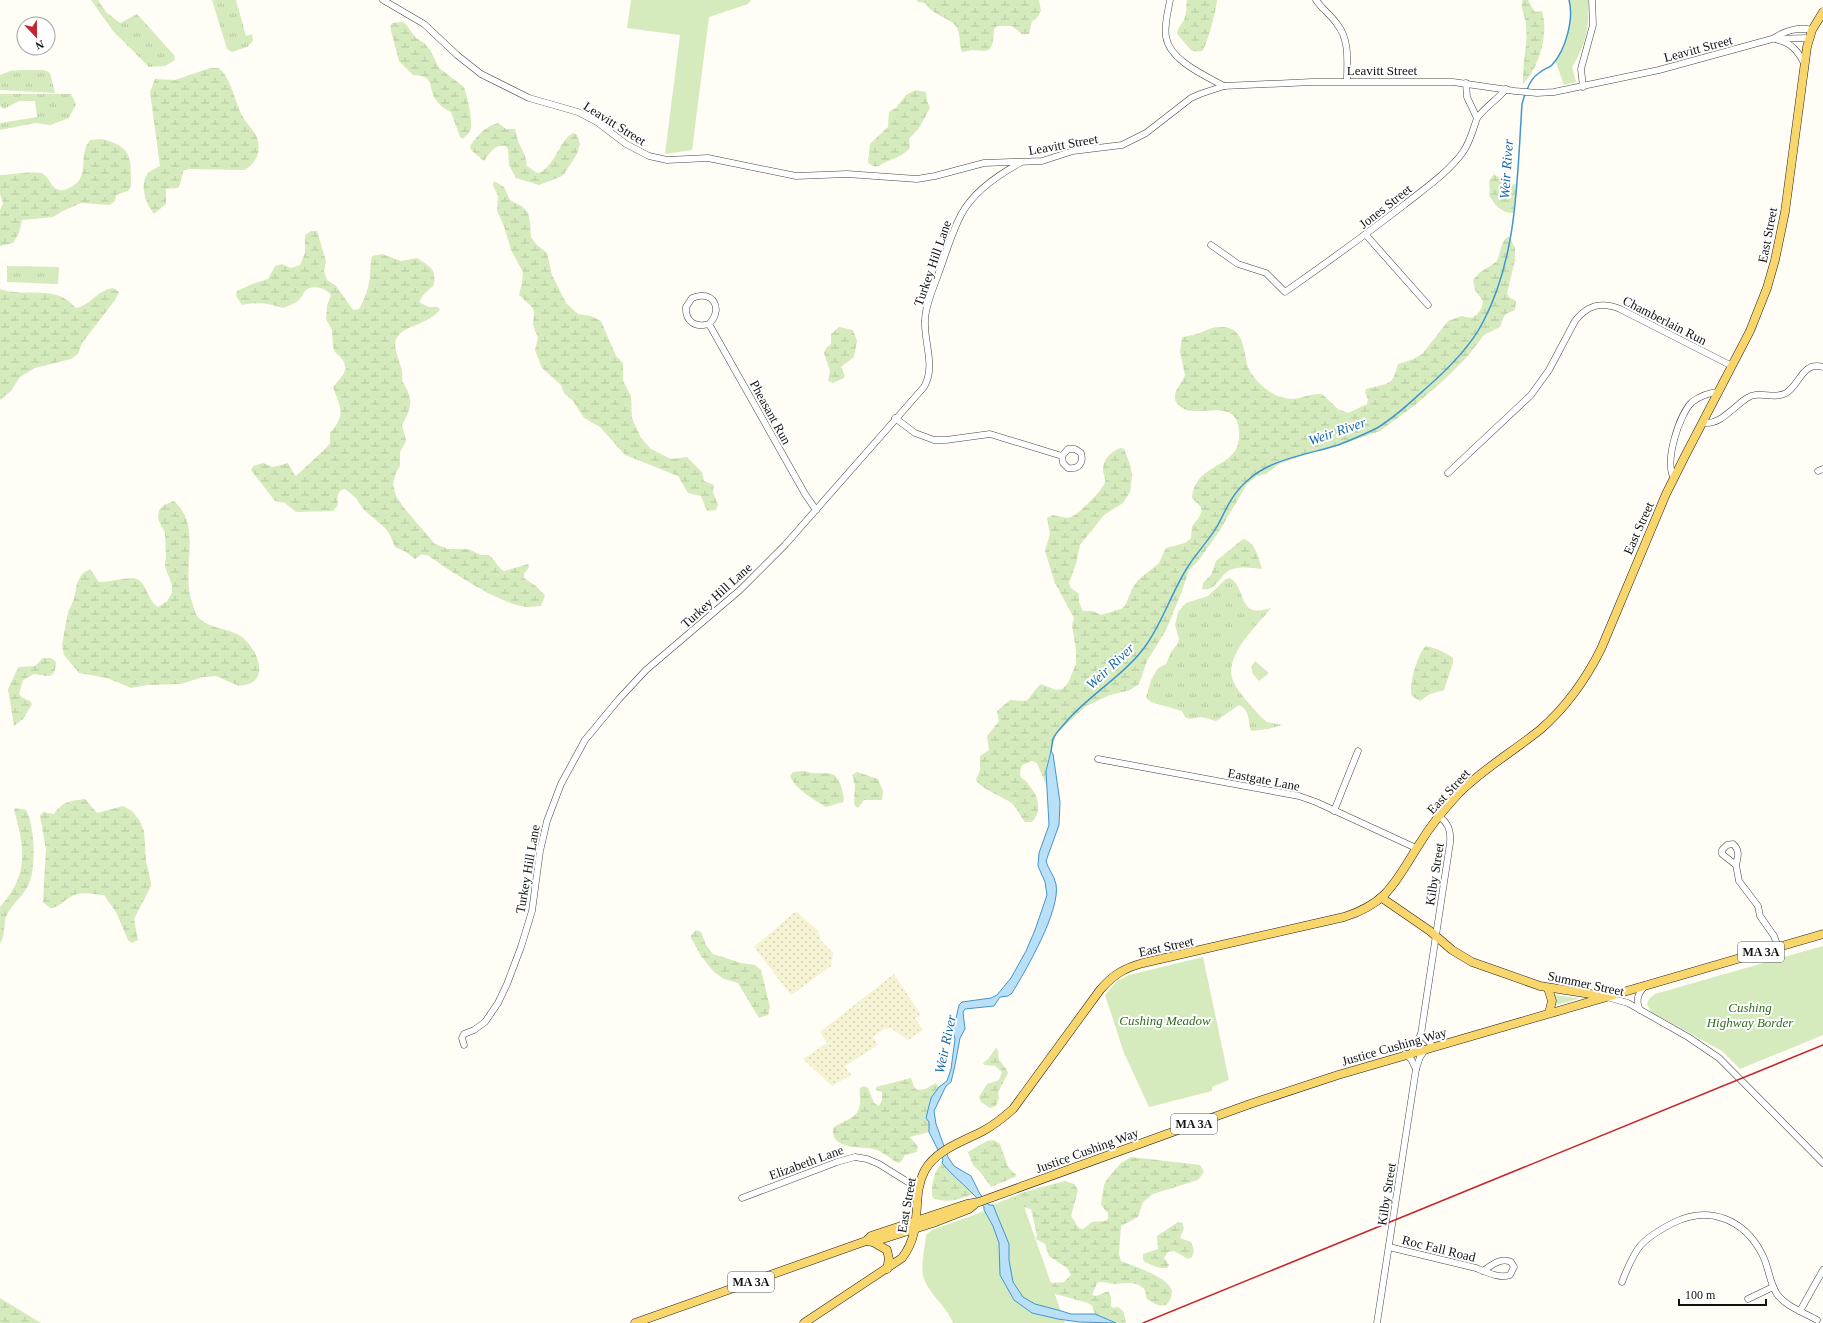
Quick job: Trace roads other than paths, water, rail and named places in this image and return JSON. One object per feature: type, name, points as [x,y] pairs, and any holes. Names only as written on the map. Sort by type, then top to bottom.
[{"type":"main road","name":"East Street","points":[[804,1323],[887,1269],[907,1252],[913,1238],[916,1224],[919,1189],[925,1170],[932,1160],[994,1124],[1013,1109],[1100,990],[1119,971],[1143,963],[1344,917],[1365,909],[1382,898],[1396,882],[1416,848],[1439,816],[1456,796],[1475,778],[1546,724],[1577,688],[1591,668],[1603,643],[1641,551],[1674,478],[1757,316],[1775,260],[1785,212],[1804,63],[1811,34],[1823,12]]},
{"type":"main road","name":"Summer Street","points":[[1382,898],[1430,930],[1447,946],[1467,959],[1548,988],[1606,997]]},
{"type":"main road","name":"Justice Cushing Way","points":[[635,1323],[870,1241],[871,1236],[954,1215],[969,1209],[982,1201],[1250,1104],[1408,1053],[1823,934]]},
{"type":"main road","points":[[1548,988],[1552,1001],[1549,1013]]},
{"type":"main road","points":[[870,1241],[887,1250],[890,1259],[887,1269]]},
{"type":"street","name":"Leavitt Street","points":[[383,0],[424,24],[457,55],[481,74],[529,98],[578,112],[597,122],[632,148],[654,158],[667,160],[708,158],[796,176],[847,174],[908,179],[926,178],[974,165],[999,162],[1022,163],[1042,161],[1076,150],[1113,147],[1129,143],[1146,133],[1191,98],[1224,86],[1290,82],[1347,81],[1466,83],[1514,91],[1537,93],[1561,91],[1658,70],[1772,39],[1796,28],[1811,34]]},
{"type":"street","points":[[1170,0],[1166,28],[1166,38],[1169,46],[1181,60],[1198,72],[1224,86]]},
{"type":"street","points":[[1316,0],[1338,25],[1344,36],[1347,54],[1347,81]]},
{"type":"street","points":[[1583,87],[1580,69],[1593,25],[1592,0]]},
{"type":"street","points":[[1772,39],[1790,44],[1798,52],[1804,63]]},
{"type":"street","points":[[1466,83],[1467,97],[1477,118]]},
{"type":"street","name":"Jones Street","points":[[1211,244],[1238,264],[1266,273],[1285,292],[1366,235],[1420,192],[1452,164],[1467,146],[1477,118],[1482,111],[1501,96],[1506,89]]},
{"type":"street","points":[[999,162],[1003,173]]},
{"type":"street","name":"Turkey Hill Lane","points":[[464,1045],[462,1038],[464,1034],[478,1028],[493,1012],[514,965],[532,911],[540,851],[547,821],[561,784],[583,744],[619,699],[646,670],[743,587],[785,545],[895,418],[918,394],[927,380],[930,366],[925,328],[926,316],[935,283],[959,219],[965,208],[978,195],[1003,173],[1022,163]]},
{"type":"street","points":[[1366,235],[1428,305]]},
{"type":"street","points":[[702,295],[711,298],[714,302],[717,313],[715,318],[709,324],[702,326],[694,325],[687,318],[686,307],[692,298],[702,295]]},
{"type":"street","name":"Chamberlain Run","points":[[1448,472],[1531,395],[1549,370],[1575,321],[1580,314],[1593,306],[1607,304],[1620,309],[1732,366]]},
{"type":"street","name":"Pheasant Run","points":[[709,324],[805,494],[816,510]]},
{"type":"street","points":[[1702,422],[1710,424],[1716,421],[1744,399],[1754,395],[1776,396],[1785,394],[1808,368],[1816,366],[1823,367]]},
{"type":"street","points":[[1674,478],[1670,470],[1672,450],[1684,413],[1692,403],[1701,396],[1718,392]]},
{"type":"street","points":[[895,418],[909,430],[927,438],[946,440],[990,434],[1062,456]]},
{"type":"street","points":[[1334,811],[1358,751]]},
{"type":"street","name":"Eastgate Lane","points":[[1098,759],[1298,796],[1416,848]]},
{"type":"street","name":"Kilby Street","points":[[1408,1053],[1421,1034],[1450,839],[1448,825],[1439,816]]},
{"type":"street","points":[[1736,865],[1739,882],[1757,904],[1760,916],[1774,936],[1778,947]]},
{"type":"street","points":[[1640,1010],[1637,998],[1646,985]]},
{"type":"street","name":"Summer Street","points":[[1606,997],[1628,1003],[1698,1044],[1723,1061],[1823,1163]]},
{"type":"street","points":[[1421,1034],[1430,1047]]},
{"type":"street","name":"Kilby Street","points":[[1377,1323],[1416,1069],[1420,1057],[1430,1047]]},
{"type":"street","points":[[1408,1053],[1416,1069]]},
{"type":"street","name":"Elizabeth Lane","points":[[742,1198],[837,1162],[855,1157],[867,1159],[879,1164],[919,1189]]},
{"type":"street","points":[[1622,1282],[1632,1256],[1646,1239],[1688,1216],[1706,1214],[1731,1221],[1742,1228],[1754,1240],[1765,1261],[1773,1287],[1782,1300],[1817,1320]]},
{"type":"street","name":"Roc Fall Road","points":[[1389,1247],[1483,1270]]},
{"type":"street","points":[[1800,1311],[1823,1270]]},
{"type":"street","points":[[1748,1299],[1773,1287]]},
{"type":"water","points":[[1051,751],[1053,754],[1060,802],[1059,825],[1046,861],[1056,884],[1056,895],[1053,909],[1041,940],[1012,993],[1008,996],[1000,997],[994,1006],[965,1009],[963,1012],[965,1029],[960,1038],[951,1082],[946,1086],[934,1111],[936,1124],[948,1157],[954,1166],[971,1176],[980,1194],[989,1205],[993,1205],[1009,1244],[1009,1260],[1013,1282],[1023,1297],[1035,1304],[1071,1314],[1095,1314],[1116,1323],[1079,1322],[1058,1319],[1032,1313],[1014,1300],[1000,1275],[999,1243],[984,1207],[942,1163],[943,1160],[929,1132],[929,1122],[926,1118],[931,1098],[939,1087],[947,1081],[951,1069],[955,1039],[953,1032],[959,1005],[962,1002],[991,998],[997,995],[1011,978],[1026,951],[1047,895],[1045,882],[1038,866],[1039,853],[1049,825],[1046,771]]},
{"type":"waterway","name":"Weir River","points":[[1527,90],[1535,76],[1552,65],[1557,59],[1565,43],[1570,25],[1569,0]]},
{"type":"waterway","name":"Weir River","points":[[1051,751],[1054,736],[1075,712],[1126,668],[1144,648],[1157,628],[1183,575],[1216,529],[1231,500],[1242,486],[1256,474],[1278,462],[1338,445],[1377,428],[1402,410],[1441,375],[1457,359],[1478,332],[1495,297],[1509,243],[1514,216],[1522,104],[1525,94]]},
{"type":"railway","points":[[1143,1323],[1823,1045]]},
{"type":"park label","name":"Cushing Highway Border","points":[[1750,1014]]},
{"type":"park label","name":"Cushing Meadow","points":[[1165,1020]]}]
